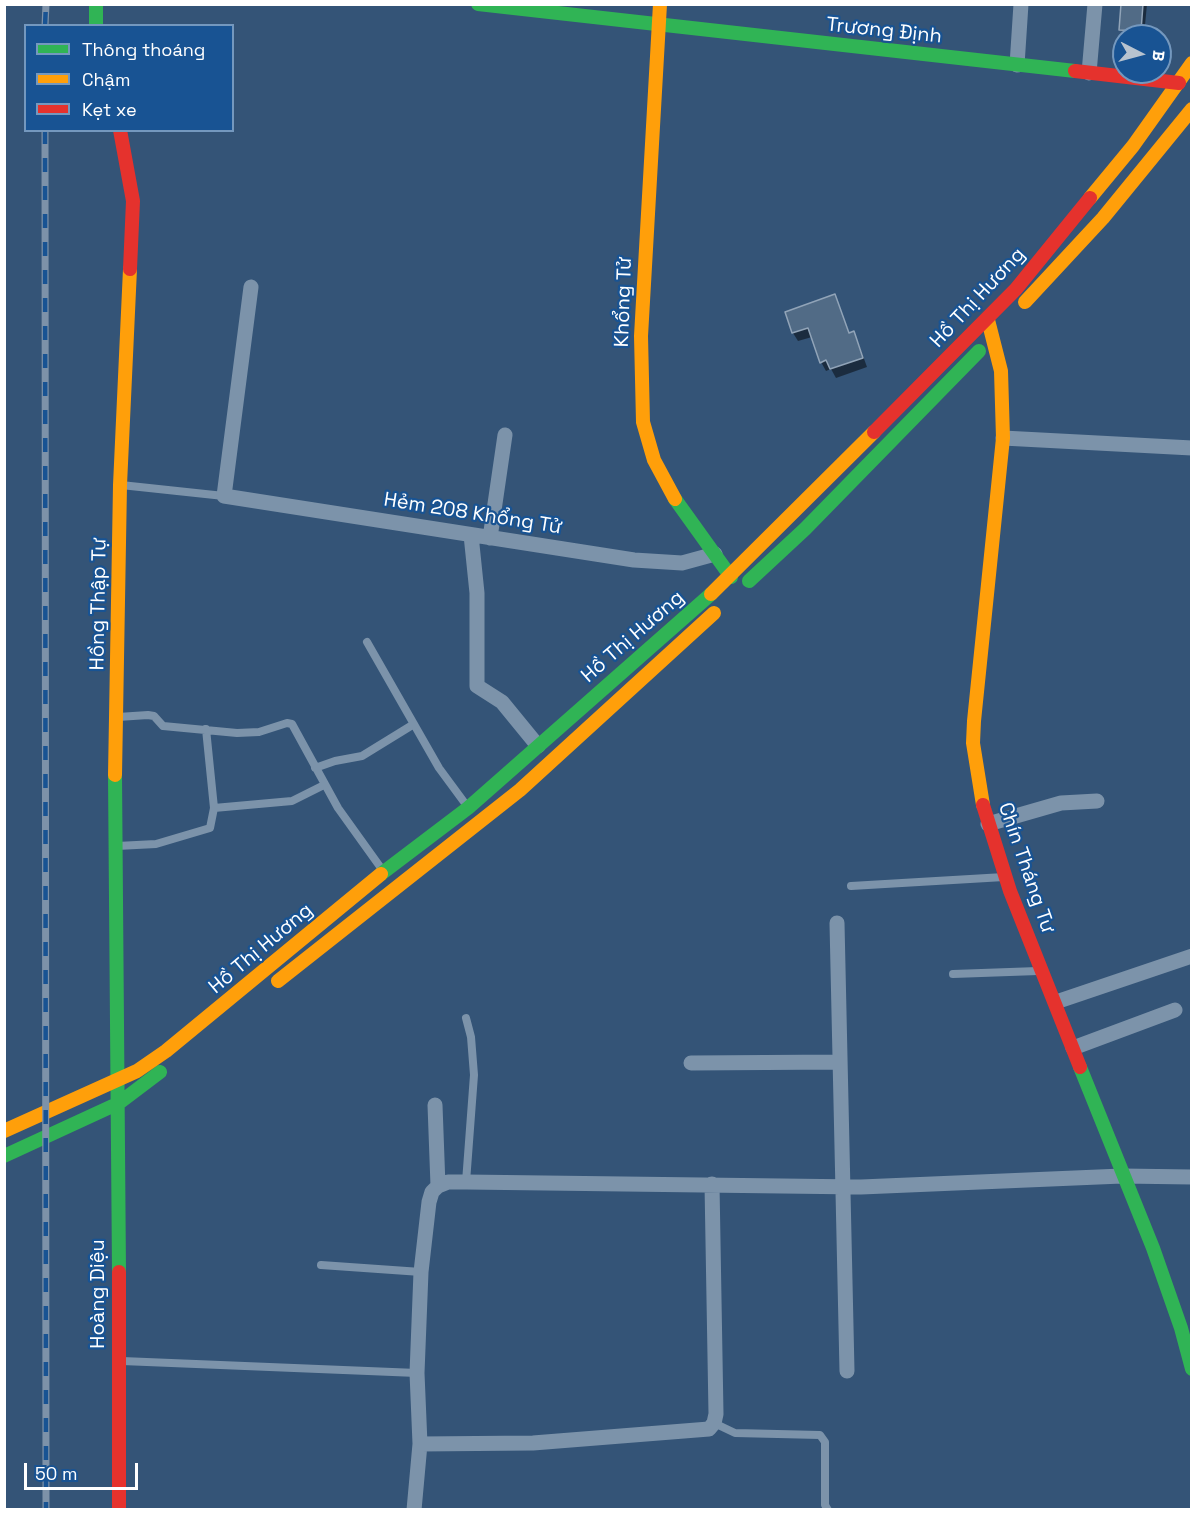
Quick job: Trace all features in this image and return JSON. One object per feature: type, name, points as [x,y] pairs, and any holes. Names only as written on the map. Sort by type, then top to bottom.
[{"type":"street","points":[[96,4],[96,24]]},
{"type":"street","name":"Trương Định","points":[[478,4],[1185,85]]},
{"type":"street","name":"Khổng Tử","points":[[660,4],[641,336],[643,422],[654,460],[664,480],[676,501],[731,578]]},
{"type":"street","points":[[1017,65],[1021,4]]},
{"type":"street","points":[[1089,73],[1095,4]]},
{"type":"street","name":"Hồ Thị Hương","points":[[4,1131],[137,1071],[166,1051],[384,872],[468,808],[731,578],[988,320],[1088,203],[1168,100],[1185,85],[1191,63]]},
{"type":"street","points":[[1168,100],[1191,102]]},
{"type":"street","name":"Hồ Thị Hương","points":[[1017,310],[1103,218],[1191,108]]},
{"type":"street","name":"Hồng Thập Tự","points":[[119,1079],[114,846],[116,717],[120,485],[133,201],[120,132]]},
{"type":"street","points":[[224,496],[251,287]]},
{"type":"street","name":"Chín Tháng Tư","points":[[988,320],[997,332],[1003,438],[981,629],[972,743],[988,824],[1005,877],[1168,1289],[1191,1369]]},
{"type":"street","name":"Hồ Thị Hương","points":[[740,589],[805,529],[997,332]]},
{"type":"street","points":[[490,538],[505,435]]},
{"type":"street","points":[[1003,438],[1191,448]]},
{"type":"street","name":"Hẻm 208 Khổng Tử","points":[[224,496],[657,562],[682,563],[715,554]]},
{"type":"street","points":[[471,535],[477,593],[477,686],[502,702],[538,746]]},
{"type":"street","name":"Hồ Thị Hương","points":[[269,988],[520,790],[724,604]]},
{"type":"street","points":[[988,824],[1062,803],[1097,801]]},
{"type":"street","points":[[837,923],[848,1371]]},
{"type":"street","points":[[1056,1002],[1191,956]]},
{"type":"street","points":[[1073,1048],[1175,1010]]},
{"type":"street","points":[[4,1156],[119,1103],[204,1038]]},
{"type":"street","points":[[691,1063],[840,1062]]},
{"type":"street","name":"Hoàng Diệu","points":[[119,1079],[119,1509]]},
{"type":"street","points":[[435,1105],[438,1186]]},
{"type":"street","points":[[414,1509],[420,1444],[417,1373],[422,1272],[429,1202],[432,1192],[438,1186],[448,1182],[466,1182],[843,1186],[1122,1176],[1191,1177]]},
{"type":"street","points":[[420,1444],[533,1443],[709,1429],[714,1423],[712,1184]]},
{"type":"lane","name":"Hẻm 208 Khổng Tử","points":[[120,485],[224,496]]},
{"type":"lane","points":[[367,642],[439,768],[468,808]]},
{"type":"lane","points":[[116,717],[148,715],[154,716],[163,726],[249,734],[273,729],[287,723],[292,724],[324,785],[384,872]]},
{"type":"lane","points":[[315,768],[335,760],[362,756],[414,724]]},
{"type":"lane","points":[[114,846],[156,844],[206,831],[213,823],[214,808],[206,729]]},
{"type":"lane","points":[[214,808],[292,801],[324,785]]},
{"type":"lane","points":[[851,886],[1005,877]]},
{"type":"lane","points":[[953,974],[1043,970]]},
{"type":"lane","points":[[466,1018],[471,1037],[474,1075],[466,1182]]},
{"type":"lane","points":[[321,1265],[422,1272]]},
{"type":"lane","points":[[119,1361],[417,1373]]},
{"type":"lane","points":[[714,1423],[735,1433],[819,1435],[825,1442],[825,1504],[828,1509]]},
{"type":"building","points":[[1121,4],[1143,4],[1142,24],[1119,24]]},
{"type":"building","points":[[835,294],[849,333],[854,331],[863,358],[830,369],[826,360],[820,363],[808,328],[792,333],[785,312]]},
{"type":"railway","points":[[45,24],[46,4]]},
{"type":"railway","points":[[45,132],[46,1510]]},
{"type":"traffic: fast","points":[[96,4],[96,24]]},
{"type":"traffic: fast","points":[[478,4],[1075,71]]},
{"type":"traffic: fast","points":[[749,581],[805,529],[979,351]]},
{"type":"traffic: fast","points":[[675,499],[731,577]]},
{"type":"traffic: fast","points":[[381,874],[468,808],[711,594]]},
{"type":"traffic: fast","points":[[115,775],[119,1272]]},
{"type":"traffic: fast","points":[[1080,1067],[1153,1248],[1181,1328],[1192,1369]]},
{"type":"traffic: fast","points":[[4,1156],[119,1103],[160,1072]]},
{"type":"traffic: slow","points":[[660,4],[641,336],[643,422],[654,460],[675,499]]},
{"type":"traffic: slow","points":[[1090,198],[1133,146],[1192,63]]},
{"type":"traffic: slow","points":[[1025,302],[1103,218],[1192,109]]},
{"type":"traffic: slow","points":[[115,775],[120,485],[130,269]]},
{"type":"traffic: slow","points":[[983,805],[973,743],[974,721],[1003,438],[1001,371],[988,320]]},
{"type":"traffic: slow","points":[[711,594],[874,432]]},
{"type":"traffic: slow","points":[[278,981],[520,790],[714,613]]},
{"type":"traffic: slow","points":[[4,1131],[137,1071],[166,1051],[381,874]]},
{"type":"traffic: jam","points":[[1075,71],[1179,83]]},
{"type":"traffic: jam","points":[[120,132],[133,201],[130,269]]},
{"type":"traffic: jam","points":[[874,432],[1016,289],[1090,198]]},
{"type":"traffic: jam","points":[[983,805],[1010,891],[1080,1067]]},
{"type":"traffic: jam","points":[[119,1272],[119,1510]]}]
